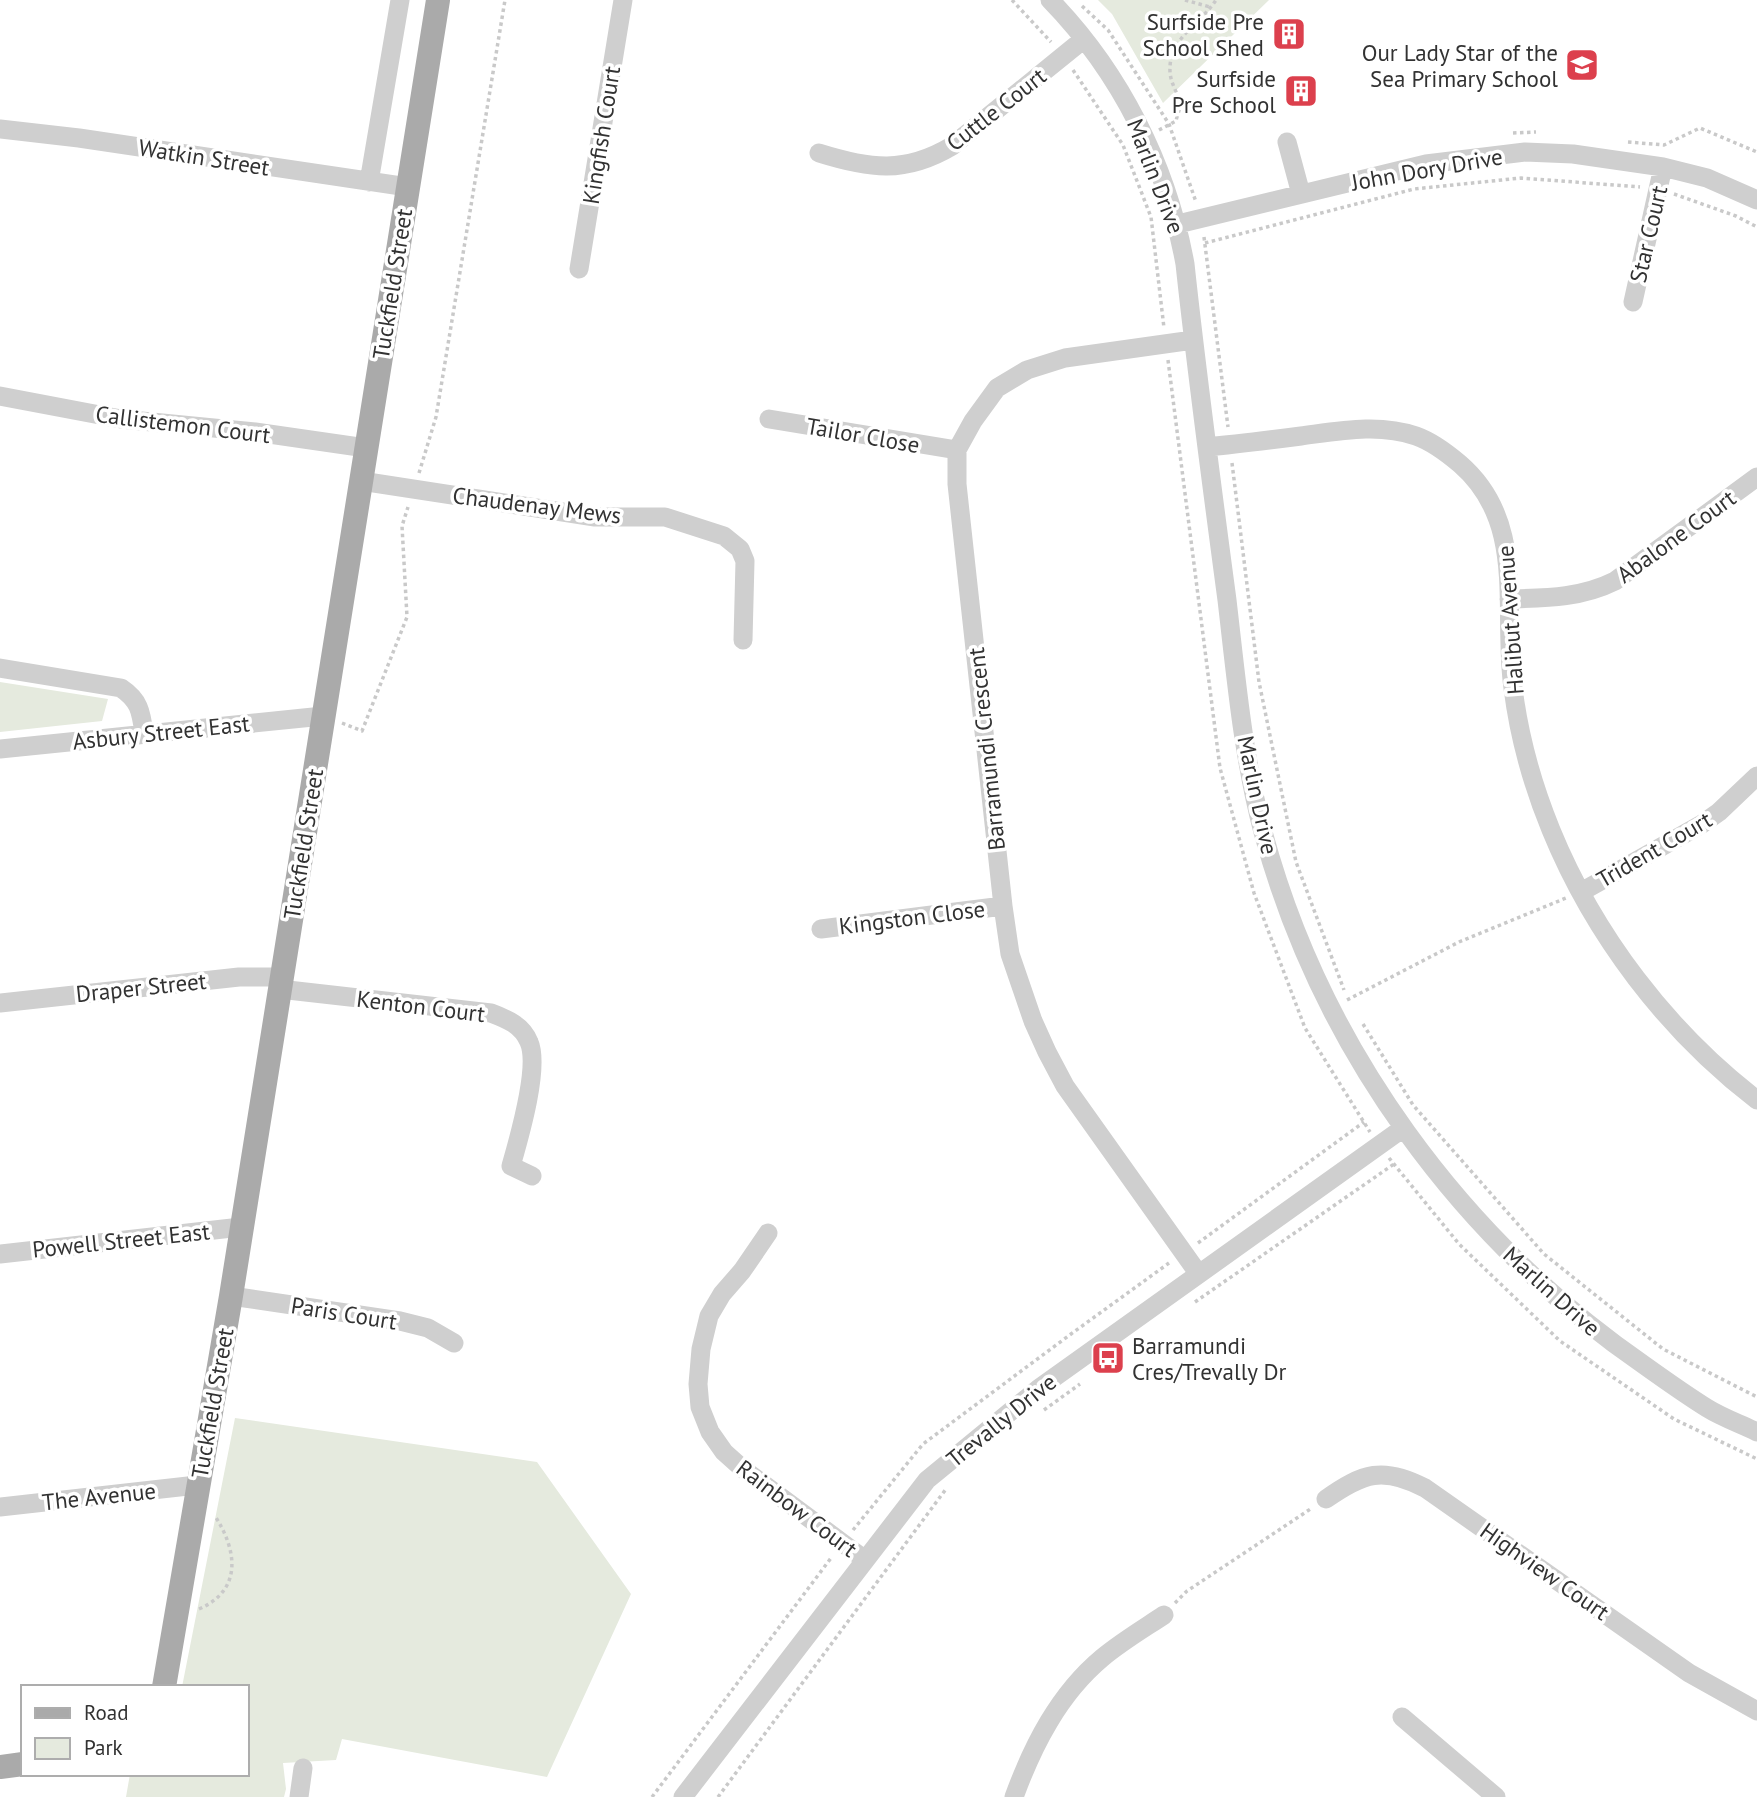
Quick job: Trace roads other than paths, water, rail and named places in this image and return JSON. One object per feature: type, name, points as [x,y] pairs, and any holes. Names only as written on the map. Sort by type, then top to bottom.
[{"type":"main road","name":"Tuckfield Street","points":[[164,1685],[230,1296],[438,0]]},
{"type":"main road","points":[[0,1767],[21,1765]]},
{"type":"street","name":"Tuckfield Street","points":[[369,182],[400,0]]},
{"type":"street","name":"Kingfish Court","points":[[579,270],[622,0]]},
{"type":"street","name":"Marlin Drive","points":[[1049,0],[1084,39],[1123,96],[1144,136],[1178,224],[1238,694],[1262,831],[1299,935],[1339,1004],[1345,1036],[1402,1129],[1452,1192],[1512,1257],[1597,1333],[1709,1409],[1757,1432]]},
{"type":"street","name":"Cuttle Court","points":[[819,153],[846,162],[878,166],[903,165],[929,159],[952,146],[1084,39]]},
{"type":"street","name":"Watkin Street","points":[[0,129],[79,138],[408,187]]},
{"type":"street","points":[[1287,142],[1301,194]]},
{"type":"street","name":"John Dory Drive","points":[[1178,224],[1426,164],[1525,152],[1573,154],[1663,167],[1707,178],[1757,200]]},
{"type":"street","name":"Star Court","points":[[1633,302],[1663,167]]},
{"type":"street","name":"Barramundi Crescent","points":[[1193,340],[1065,358],[1027,370],[998,388],[973,421],[957,450],[957,484],[1003,906],[1014,966],[1033,1021],[1065,1086],[1198,1273]]},
{"type":"street","name":"Callistemon Court","points":[[0,396],[121,419],[255,432],[366,448]]},
{"type":"street","name":"Tailor Close","points":[[769,419],[957,450]]},
{"type":"street","name":"Halibut Avenue","points":[[1207,447],[1352,429],[1385,429],[1417,436],[1445,451],[1468,471],[1488,496],[1500,522],[1507,549],[1509,652],[1513,690],[1534,781],[1551,829],[1581,892],[1609,939],[1667,1017],[1757,1100]]},
{"type":"street","name":"Abalone Court","points":[[1509,599],[1554,598],[1580,594],[1615,581],[1757,477]]},
{"type":"street","name":"Chaudenay Mews","points":[[361,481],[595,517],[665,517],[724,536],[740,549],[745,561],[743,640]]},
{"type":"street","points":[[0,668],[121,688],[133,696],[141,708],[144,733]]},
{"type":"street","name":"Asbury Street East","points":[[0,749],[323,716]]},
{"type":"street","name":"Trident Court","points":[[1581,892],[1702,824],[1757,776]]},
{"type":"street","name":"Kingston Close","points":[[821,929],[1003,906]]},
{"type":"street","name":"Draper Street","points":[[0,1003],[239,976],[280,983]]},
{"type":"street","name":"Kenton Court","points":[[280,983],[491,1013],[518,1027],[530,1044],[532,1074],[511,1166],[532,1176]]},
{"type":"street","name":"Trevally Drive","points":[[683,1797],[927,1480],[1038,1389],[1402,1129]]},
{"type":"street","name":"Powell Street East","points":[[0,1254],[241,1227]]},
{"type":"street","name":"Rainbow Court","points":[[768,1233],[742,1271],[722,1294],[709,1316],[701,1349],[698,1384],[700,1407],[710,1432],[724,1451],[743,1469],[864,1559]]},
{"type":"street","name":"Paris Court","points":[[230,1296],[400,1321],[428,1328],[454,1343]]},
{"type":"street","name":"Highview Court","points":[[1325,1499],[1351,1481],[1378,1474],[1404,1477],[1426,1488],[1689,1673],[1757,1711]]},
{"type":"street","name":"The Avenue","points":[[0,1507],[197,1485]]},
{"type":"street","points":[[1014,1797],[1029,1757],[1075,1684],[1103,1657],[1164,1615]]},
{"type":"street","points":[[1402,1717],[1496,1797]]},
{"type":"street","points":[[299,1797],[303,1768]]},
{"type":"place","name":"Surfside Pre School Shed","points":[[1289,34]]},
{"type":"place","name":"Our Lady Star of the Sea Primary School","points":[[1582,65]]},
{"type":"place","name":"Surfside Pre School","points":[[1301,91]]},
{"type":"place","name":"Barramundi Cres/Trevally Dr","points":[[1108,1358]]}]
